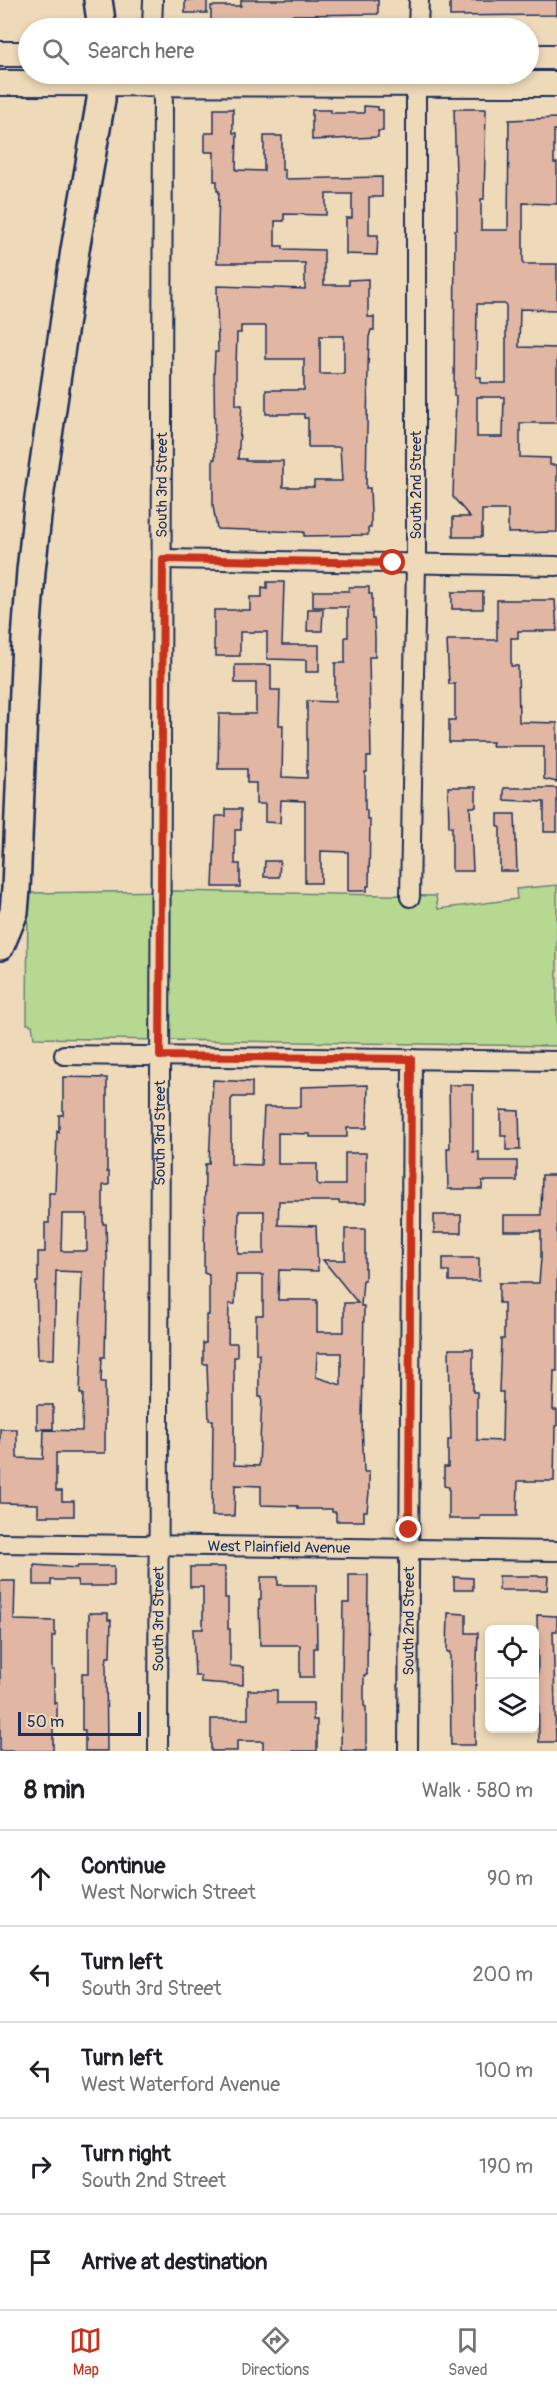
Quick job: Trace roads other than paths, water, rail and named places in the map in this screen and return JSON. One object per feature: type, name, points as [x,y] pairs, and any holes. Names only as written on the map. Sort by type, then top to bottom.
[{"type":"highway","points":[[98,0],[101,18]]},
{"type":"highway","points":[[0,946],[14,912],[26,640],[39,498],[75,250],[101,100],[101,84]]},
{"type":"main road","points":[[0,54],[18,54]]},
{"type":"main road","points":[[539,57],[557,57]]},
{"type":"main road","points":[[0,83],[18,83]]},
{"type":"main road","points":[[539,83],[557,84]]},
{"type":"street","points":[[152,18],[153,0]]},
{"type":"street","points":[[418,18],[419,0]]},
{"type":"street","name":"South 3rd Street","points":[[158,1751],[163,84]]},
{"type":"street","name":"South 2nd Street","points":[[410,897],[416,563],[416,84]]},
{"type":"street","points":[[163,559],[557,566]]},
{"type":"street","points":[[64,1055],[557,1061]]},
{"type":"street","name":"South 2nd Street","points":[[408,1751],[411,1059]]},
{"type":"street","name":"West Plainfield Avenue","points":[[0,1543],[557,1551]]}]
